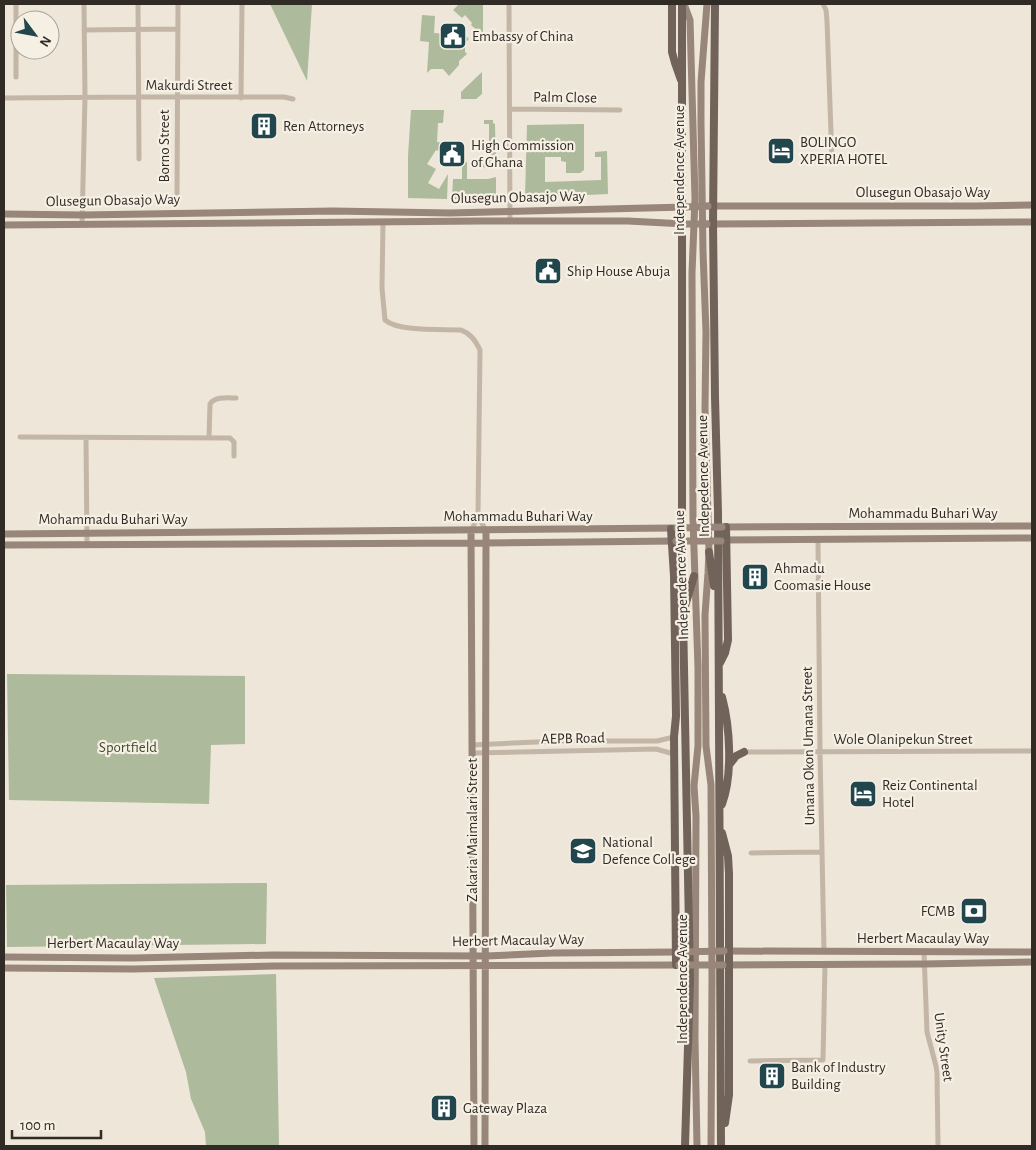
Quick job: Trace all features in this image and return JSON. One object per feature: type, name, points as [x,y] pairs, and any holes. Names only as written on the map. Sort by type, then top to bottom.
[{"type":"main road","points":[[672,4],[672,52],[682,86]]},
{"type":"main road","name":"Independence Avenue","points":[[683,4],[682,564],[690,980],[685,1145]]},
{"type":"main road","name":"Independence Avenue","points":[[683,4],[690,20],[695,199],[692,273],[693,519],[698,668],[698,746],[694,786],[696,816],[695,1039],[697,1146]]},
{"type":"main road","name":"Independence Avenue","points":[[707,4],[701,82],[702,251],[706,332],[708,552],[705,615],[706,746],[711,784],[711,1146]]},
{"type":"main road","points":[[710,223],[714,4]]},
{"type":"main road","name":"Olusegun Obasajo Way","points":[[4,214],[333,211],[426,213],[711,206],[1032,205]]},
{"type":"main road","points":[[628,208],[628,221]]},
{"type":"main road","points":[[425,222],[426,213]]},
{"type":"main road","name":"Olusegun Obasajo Way","points":[[4,225],[628,221],[684,224],[1032,222]]},
{"type":"main road","name":"Indepedence Avenue","points":[[710,223],[719,610]]},
{"type":"main road","points":[[932,526],[932,539]]},
{"type":"main road","name":"Mohammadu Buhari Way","points":[[4,534],[1032,526]]},
{"type":"main road","points":[[719,664],[725,653],[728,640],[724,527]]},
{"type":"main road","points":[[674,528],[676,716],[674,754],[678,965]]},
{"type":"main road","name":"Zakaria Maimalari Street","points":[[471,531],[474,1146]]},
{"type":"main road","name":"Zakaria Maimalari Street","points":[[485,1146],[486,531]]},
{"type":"main road","name":"Mohammadu Buhari Way","points":[[4,545],[1032,538]]},
{"type":"main road","points":[[708,552],[719,610],[721,1143]]},
{"type":"main road","points":[[684,612],[694,576]]},
{"type":"main road","points":[[719,686],[727,721],[728,739],[726,793],[719,810]]},
{"type":"main road","points":[[728,739],[733,747],[744,752]]},
{"type":"main road","points":[[728,767],[736,756],[744,752]]},
{"type":"main road","points":[[719,822],[728,856],[729,874],[726,951],[729,1095],[721,1143]]},
{"type":"main road","name":"Herbert Macaulay Way","points":[[4,957],[486,956],[552,953],[726,951],[1032,952]]},
{"type":"main road","name":"Herbert Macaulay Way","points":[[4,968],[124,969],[274,966],[1032,962]]},
{"type":"street","points":[[16,4],[16,77]]},
{"type":"street","points":[[82,225],[85,97],[84,4]]},
{"type":"street","points":[[138,4],[138,159]]},
{"type":"street","name":"Borno Street","points":[[177,199],[178,4]]},
{"type":"street","points":[[241,98],[242,4]]},
{"type":"street","points":[[509,4],[510,222]]},
{"type":"street","points":[[823,4],[826,10],[827,21],[832,161]]},
{"type":"street","points":[[84,30],[177,29]]},
{"type":"street","name":"Makurdi Street","points":[[4,98],[284,97],[293,99]]},
{"type":"street","name":"Palm Close","points":[[510,109],[620,110]]},
{"type":"street","name":"Zakaria Maimalari Street","points":[[383,223],[382,288],[385,320],[396,326],[408,328],[460,330],[473,337],[480,350],[478,516],[471,531]]},
{"type":"street","points":[[209,438],[210,404],[212,400],[236,398]]},
{"type":"street","points":[[20,438],[230,438],[234,442],[234,456]]},
{"type":"street","points":[[86,438],[87,545]]},
{"type":"street","name":"Zakaria Maimalari Street","points":[[478,516],[486,531]]},
{"type":"street","name":"Umana Okon Umana Street","points":[[818,540],[824,951]]},
{"type":"street","name":"AEPB Road","points":[[472,744],[657,741],[674,738]]},
{"type":"street","name":"AEPB Road","points":[[472,753],[656,749],[674,754]]},
{"type":"street","name":"Wole Olanipekun Street","points":[[744,752],[1032,751]]},
{"type":"street","points":[[751,853],[822,852]]},
{"type":"street","name":"Unity Street","points":[[924,952],[927,1032],[937,1073],[938,1146]]},
{"type":"street","points":[[750,1061],[823,1060],[825,964]]},
{"type":"green space","points":[[270,4],[312,4],[307,81]]},
{"type":"green space","points":[[459,4],[483,4],[483,36],[471,25],[472,23],[465,15],[462,18],[453,10]]},
{"type":"green space","points":[[422,15],[435,16],[434,33],[446,34],[453,27],[461,35],[463,33],[469,39],[465,43],[465,52],[467,54],[459,61],[459,65],[449,76],[443,69],[431,69],[427,73],[429,42],[420,41]]},
{"type":"green space","points":[[482,72],[482,94],[476,99],[461,99],[461,92]]},
{"type":"green space","points":[[411,110],[444,110],[443,123],[438,123],[437,142],[445,145],[441,152],[436,150],[427,164],[436,169],[428,183],[439,189],[448,174],[447,199],[408,198]]},
{"type":"green space","points":[[484,120],[493,120],[495,124],[496,168],[483,167],[484,161],[489,161],[489,124],[484,124]]},
{"type":"green space","points":[[584,124],[584,170],[580,173],[566,173],[566,162],[561,161],[561,157],[545,157],[545,182],[601,180],[601,157],[595,157],[595,152],[607,151],[608,194],[525,198],[527,125]]},
{"type":"green space","points":[[462,162],[467,162],[467,179],[496,177],[496,199],[452,199],[453,179],[462,179]]},
{"type":"green space","name":"Sportfield","points":[[7,674],[245,676],[245,744],[211,745],[209,804],[9,800]]},
{"type":"green space","points":[[267,883],[266,944],[7,947],[6,885]]},
{"type":"green space","points":[[276,974],[279,1146],[206,1146],[205,1132],[191,1099],[186,1072],[154,978]]},
{"type":"place","name":"Embassy of China","points":[[453,36]]},
{"type":"place","name":"Ren Attorneys","points":[[264,126]]},
{"type":"place","name":"BOLINGO XPERIA HOTEL","points":[[781,151]]},
{"type":"place","name":"High Commission of Ghana","points":[[452,154]]},
{"type":"place","name":"Ship House Abuja","points":[[548,271]]},
{"type":"place","name":"Ahmadu Coomasie House","points":[[755,577]]},
{"type":"place","name":"Reiz Continental Hotel","points":[[863,794]]},
{"type":"place","name":"National Defence College","points":[[583,851]]},
{"type":"place","name":"FCMB","points":[[974,911]]},
{"type":"place","name":"Bank of Industry Building","points":[[772,1076]]},
{"type":"place","name":"Gateway Plaza","points":[[444,1108]]}]
